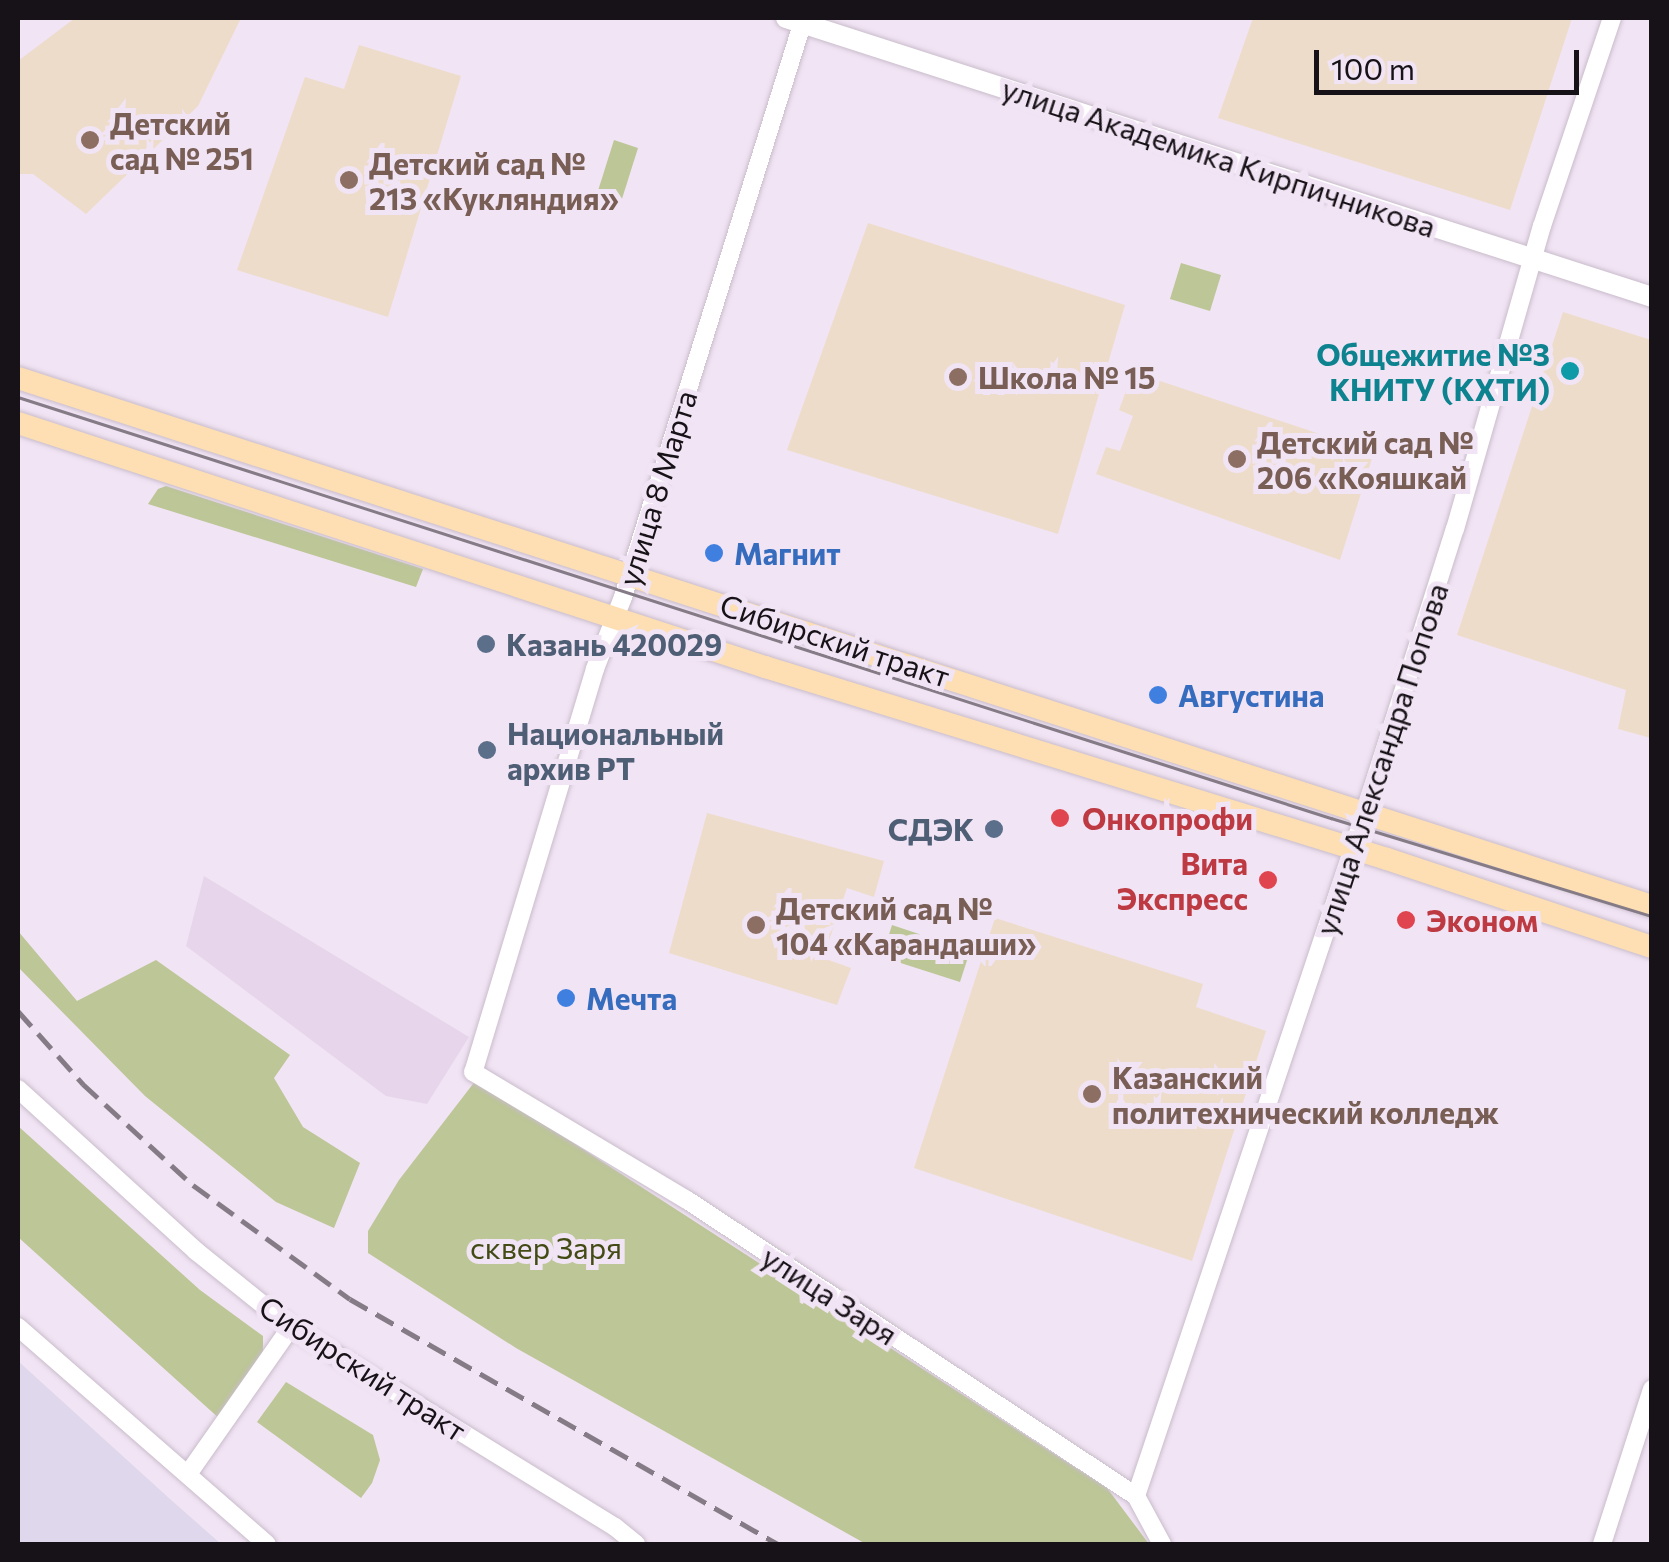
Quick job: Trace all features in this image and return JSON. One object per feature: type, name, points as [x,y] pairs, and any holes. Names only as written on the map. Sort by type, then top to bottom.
[{"type":"main road","name":"Сибирский тракт","points":[[18,378],[1652,906]]},
{"type":"main road","name":"Сибирский тракт","points":[[18,423],[1652,948]]},
{"type":"street","name":"улица Александра Попова","points":[[1136,1496],[1353,849],[1456,529],[1532,259],[1612,18]]},
{"type":"street","name":"улица Академика Кирпичникова","points":[[798,19],[1652,297]]},
{"type":"street","name":"улица 8 Марта","points":[[473,1072],[798,19]]},
{"type":"street","name":"улица Заря","points":[[473,1072],[687,1200],[1136,1496],[1162,1544]]},
{"type":"street","name":"Сибирский тракт","points":[[18,1089],[196,1251],[291,1327],[615,1527],[636,1544]]},
{"type":"street","points":[[188,1474],[291,1327]]},
{"type":"street","points":[[18,1328],[266,1544]]},
{"type":"street","points":[[1602,1544],[1652,1389]]},
{"type":"shaded area","name":"Детский сад № 251","points":[[75,18],[241,18],[198,106],[86,214],[33,174],[18,174],[18,61]]},
{"type":"shaded area","points":[[1253,18],[1572,18],[1510,210],[1218,118]]},
{"type":"shaded area","name":"Детский сад № 213 «Кукляндия»","points":[[359,45],[461,76],[388,317],[237,270],[305,77],[344,89]]},
{"type":"shaded area","name":"Школа № 15","points":[[868,223],[1125,305],[1058,534],[787,450]]},
{"type":"shaded area","points":[[1563,312],[1651,340],[1651,738],[1618,729],[1626,690],[1457,635]]},
{"type":"shaded area","name":"Детский сад № 206 «Кояшкай","points":[[1133,372],[1374,452],[1340,560],[1096,474],[1106,447],[1120,451],[1133,416],[1119,410]]},
{"type":"shaded area","name":"Детский сад № 104 «Карандаши»","points":[[707,813],[884,861],[874,897],[847,888],[823,958],[851,968],[837,1005],[669,953]]},
{"type":"shaded area","points":[[204,876],[469,1037],[427,1104],[386,1096],[186,946]]},
{"type":"shaded area","name":"Казанский политехнический колледж","points":[[995,918],[1203,984],[1196,1007],[1266,1031],[1192,1261],[914,1168]]},
{"type":"shaded area","points":[[18,1361],[170,1499],[221,1544],[18,1544]]},
{"type":"green space","points":[[614,140],[638,148],[621,202],[597,194]]},
{"type":"green space","points":[[1181,263],[1221,275],[1210,311],[1170,299]]},
{"type":"green space","points":[[166,486],[423,569],[416,587],[148,504],[158,489]]},
{"type":"green space","points":[[892,925],[970,951],[960,982],[882,957]]},
{"type":"green space","points":[[18,931],[77,1001],[156,960],[290,1055],[274,1078],[303,1127],[360,1163],[334,1228],[276,1202],[145,1096],[18,967]]},
{"type":"green space","name":"сквер Заря","points":[[476,1080],[1107,1488],[1149,1544],[866,1544],[516,1348],[368,1253],[368,1231],[399,1180]]},
{"type":"green space","points":[[18,1126],[200,1290],[263,1336],[263,1354],[221,1420],[18,1237]]},
{"type":"green space","points":[[286,1382],[373,1435],[380,1460],[372,1483],[361,1498],[257,1422]]},
{"type":"tram line","points":[[18,397],[1331,818],[1652,916]]},
{"type":"railway","points":[[18,1011],[83,1084],[193,1185],[350,1299],[777,1544]]},
{"type":"place","name":"Детский сад № 251","points":[[90,140]]},
{"type":"place","name":"Детский сад № 213 «Кукляндия»","points":[[349,180]]},
{"type":"place","name":"Общежитие №3 КНИТУ (КХТИ)","points":[[1570,371]]},
{"type":"place","name":"Школа № 15","points":[[958,377]]},
{"type":"place","name":"Детский сад № 206 «Кояшкай","points":[[1237,459]]},
{"type":"place","name":"Магнит","points":[[714,553]]},
{"type":"place","name":"Казань 420029","points":[[486,644]]},
{"type":"place","name":"Августина","points":[[1158,695]]},
{"type":"place","name":"Национальный архив РТ","points":[[487,750]]},
{"type":"place","name":"Онкопрофи","points":[[1060,818]]},
{"type":"place","name":"СДЭК","points":[[994,829]]},
{"type":"place","name":"Вита Экспресс","points":[[1268,880]]},
{"type":"place","name":"Эконом","points":[[1406,920]]},
{"type":"place","name":"Детский сад № 104 «Карандаши»","points":[[756,925]]},
{"type":"place","name":"Мечта","points":[[566,998]]},
{"type":"place","name":"Казанский политехнический колледж","points":[[1092,1094]]}]
